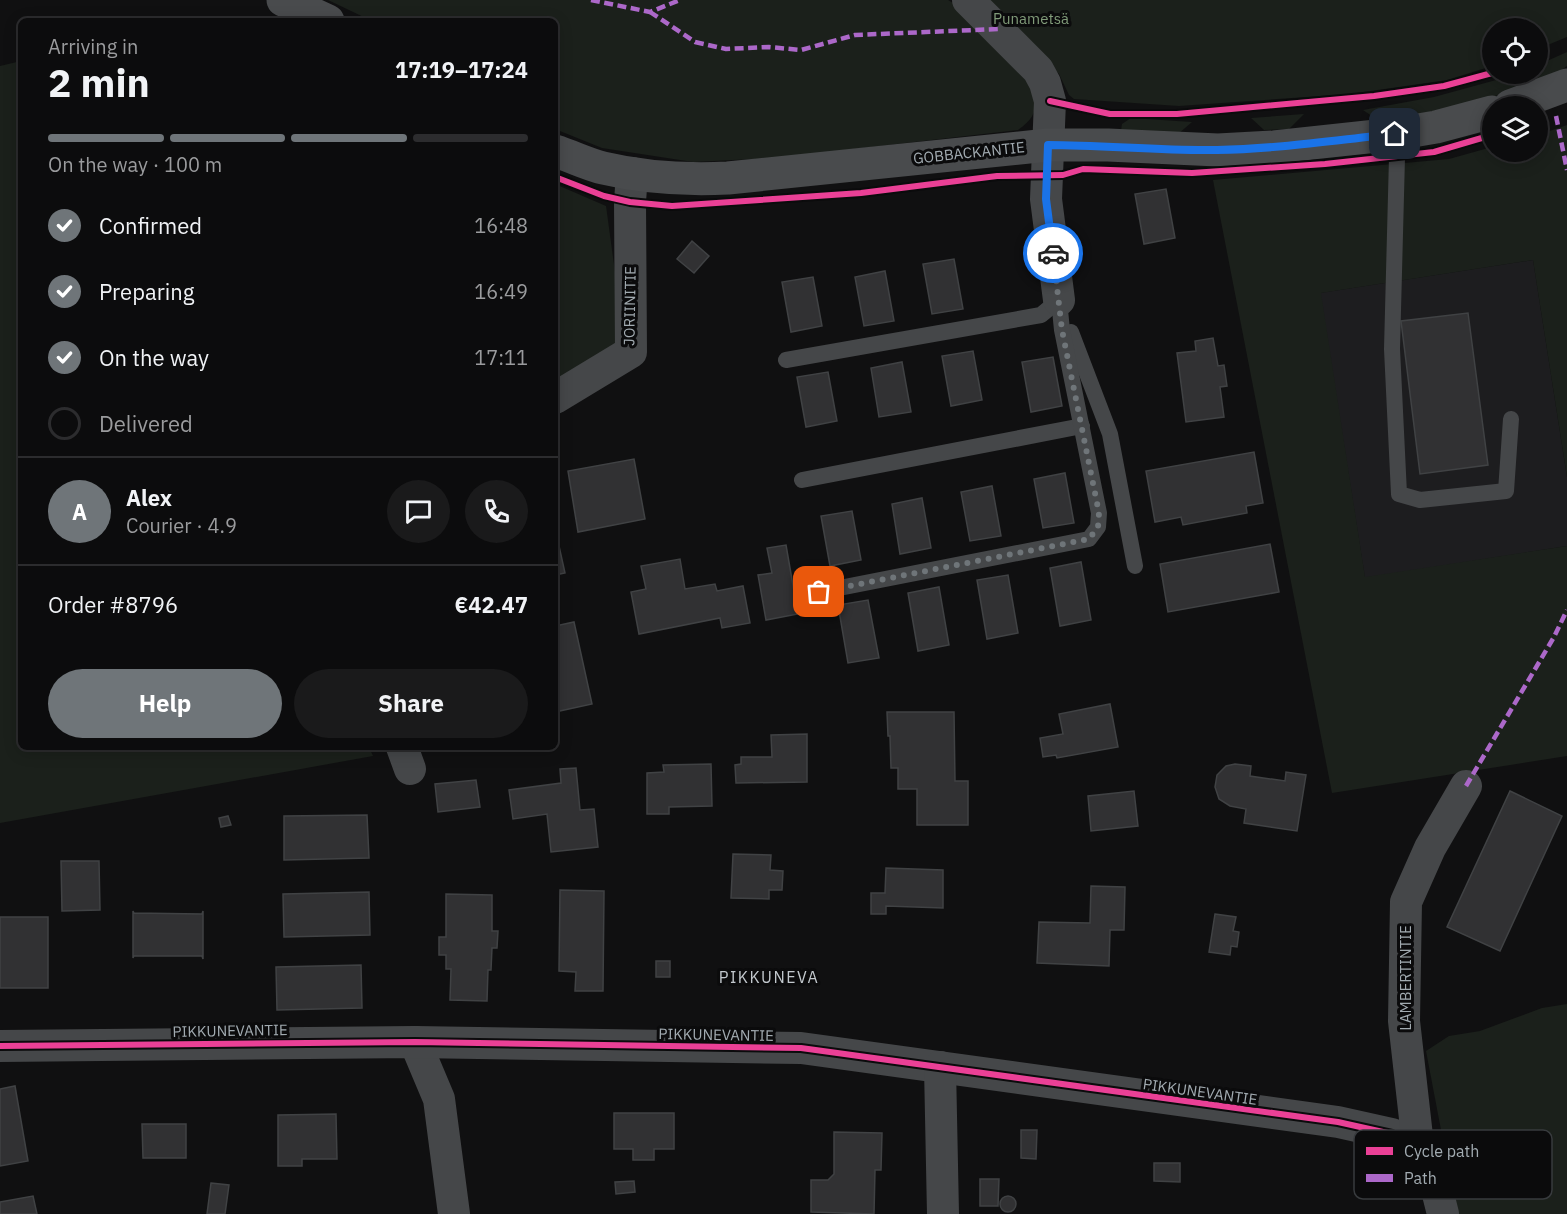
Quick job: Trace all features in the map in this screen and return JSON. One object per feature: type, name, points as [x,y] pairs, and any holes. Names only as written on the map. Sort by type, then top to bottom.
[{"type":"street","points":[[283,0],[322,18]]},
{"type":"street","points":[[968,0],[1038,70],[1045,83],[1050,101],[1046,199],[1059,300]]},
{"type":"street","points":[[1538,96],[1567,86]]},
{"type":"street","name":"GOBBACKANTIE","points":[[558,152],[602,167],[680,180],[728,178],[1048,145],[1218,150],[1274,147],[1395,134],[1436,127],[1482,115]]},
{"type":"street","name":"JORIINITIE","points":[[558,396],[631,352],[630,202],[632,173]]},
{"type":"street","name":"LAMBERTINTIE","points":[[1416,1130],[1404,1021],[1406,902],[1430,848],[1466,786]]},
{"type":"street","points":[[415,1042],[439,1099],[454,1214]]},
{"type":"street","name":"PIKKUNEVANTIE","points":[[0,1046],[415,1042],[801,1048],[1338,1122],[1374,1130]]},
{"type":"street","points":[[940,1066],[943,1214]]},
{"type":"street","name":"LAMBERTINTIE","points":[[1439,1199],[1443,1214]]},
{"type":"lane","points":[[1395,134],[1397,157],[1392,349],[1399,494],[1420,500],[1506,491],[1511,419]]},
{"type":"lane","points":[[786,360],[1041,315],[1059,300]]},
{"type":"lane","points":[[819,592],[1089,539],[1098,527],[1099,513],[1062,330],[1059,300]]},
{"type":"lane","points":[[1059,300],[1110,434],[1135,566]]},
{"type":"lane","points":[[802,480],[1082,426]]},
{"type":"shaded area","points":[[1533,260],[1567,477],[1567,546],[1365,578],[1320,293]]},
{"type":"green space","points":[[328,0],[948,0],[970,13],[1035,90],[1036,103],[1034,113],[1028,122],[1018,130],[776,158],[693,162],[602,148],[558,130],[558,18],[366,18]]},
{"type":"green space","name":"Punametsä","points":[[986,0],[1567,0],[1567,37],[1548,45],[1548,18],[1482,18],[1482,69],[1447,80],[1350,94],[1179,106],[1074,99],[1069,95],[1059,74]]},
{"type":"green space","points":[[1567,52],[1567,66],[1548,77],[1548,61]]},
{"type":"green space","points":[[18,62],[18,750],[370,750],[373,756],[0,823],[0,66]]},
{"type":"green space","points":[[1482,84],[1528,84],[1495,96],[1482,96],[1482,101],[1476,103],[1379,121],[1363,110],[1434,97]]},
{"type":"green space","points":[[1304,114],[1289,129],[1264,130],[1251,118]]},
{"type":"green space","points":[[1131,118],[1192,122],[1178,134],[1121,131],[1122,124]]},
{"type":"green space","points":[[1567,125],[1567,477],[1533,260],[1321,293],[1365,577],[1567,546],[1567,756],[1332,793],[1213,180],[1449,159],[1482,150],[1482,162],[1548,162],[1548,132]]},
{"type":"green space","points":[[558,185],[606,206],[617,287],[621,348],[558,382]]},
{"type":"green space","points":[[1567,1004],[1567,1214],[1457,1214],[1454,1199],[1552,1199],[1552,1130],[1441,1130],[1426,1051],[1449,1036],[1480,1031],[1542,1008]]},
{"type":"building","points":[[1166,189],[1175,238],[1144,244],[1135,194]]},
{"type":"building","points":[[692,241],[709,256],[694,273],[677,259]]},
{"type":"building","points":[[954,259],[963,309],[932,314],[923,264]]},
{"type":"building","points":[[885,271],[894,321],[864,326],[855,277]]},
{"type":"building","points":[[813,277],[822,326],[791,332],[782,282]]},
{"type":"building","points":[[1468,313],[1488,465],[1420,474],[1401,321]]},
{"type":"building","points":[[1213,338],[1218,366],[1224,365],[1227,386],[1220,387],[1224,417],[1186,422],[1177,353],[1196,351],[1195,341]]},
{"type":"building","points":[[973,351],[982,400],[951,406],[942,356]]},
{"type":"building","points":[[1053,357],[1062,406],[1031,412],[1022,362]]},
{"type":"building","points":[[902,362],[911,412],[879,417],[871,368]]},
{"type":"building","points":[[828,372],[837,421],[806,427],[797,377]]},
{"type":"building","points":[[1254,452],[1263,503],[1246,506],[1247,513],[1183,525],[1181,517],[1155,522],[1146,471]]},
{"type":"building","points":[[634,459],[645,519],[578,532],[568,471]]},
{"type":"building","points":[[1065,473],[1074,523],[1043,528],[1034,479]]},
{"type":"building","points":[[992,486],[1001,536],[970,541],[961,492]]},
{"type":"building","points":[[922,498],[931,548],[900,554],[892,504]]},
{"type":"building","points":[[852,511],[861,560],[830,566],[821,516]]},
{"type":"building","points":[[558,542],[565,573],[558,574]]},
{"type":"building","points":[[1270,544],[1279,592],[1168,612],[1160,564]]},
{"type":"building","points":[[786,545],[798,614],[766,620],[758,575],[772,573],[767,548]]},
{"type":"building","points":[[680,559],[685,589],[715,584],[717,591],[743,586],[750,623],[722,628],[720,618],[639,634],[631,592],[646,589],[641,566]]},
{"type":"building","points":[[1081,562],[1091,620],[1060,626],[1050,568]]},
{"type":"building","points":[[1008,575],[1018,633],[987,639],[977,580]]},
{"type":"building","points":[[939,587],[949,645],[918,651],[908,593]]},
{"type":"building","points":[[868,600],[879,658],[848,663],[838,605]]},
{"type":"building","points":[[574,622],[592,704],[558,711],[558,625]]},
{"type":"building","points":[[1110,704],[1118,747],[1057,758],[1056,755],[1043,757],[1040,738],[1063,734],[1059,714]]},
{"type":"building","points":[[887,712],[954,712],[955,781],[968,781],[968,825],[917,825],[917,789],[898,789],[898,768],[891,768]]},
{"type":"building","points":[[807,734],[807,782],[736,783],[735,765],[741,764],[741,757],[772,757],[771,735]]},
{"type":"building","points":[[711,764],[712,806],[669,807],[669,814],[647,814],[647,773],[664,772],[663,765]]},
{"type":"building","points":[[1235,764],[1251,766],[1250,776],[1285,781],[1286,772],[1306,775],[1297,831],[1244,823],[1246,809],[1230,806],[1219,799],[1215,787],[1217,775],[1226,766]]},
{"type":"building","points":[[576,768],[580,810],[594,809],[598,847],[551,852],[547,814],[513,819],[509,790],[561,783],[560,769]]},
{"type":"building","points":[[476,780],[480,807],[438,812],[435,784]]},
{"type":"building","points":[[1134,791],[1138,826],[1091,831],[1088,796]]},
{"type":"building","points":[[1510,791],[1562,816],[1500,951],[1447,927]]},
{"type":"building","points":[[367,815],[369,858],[284,860],[284,816]]},
{"type":"building","points":[[228,816],[231,825],[221,827],[219,818]]},
{"type":"building","points":[[733,854],[771,855],[770,870],[783,871],[782,890],[769,890],[769,899],[731,898]]},
{"type":"building","points":[[61,861],[99,861],[100,910],[62,911]]},
{"type":"building","points":[[886,868],[943,870],[943,908],[886,906],[886,914],[871,914],[871,893],[885,893]]},
{"type":"building","points":[[1091,886],[1125,887],[1124,930],[1110,930],[1109,966],[1037,963],[1039,922],[1090,923]]},
{"type":"building","points":[[560,890],[604,891],[603,991],[575,991],[576,972],[559,971]]},
{"type":"building","points":[[369,892],[370,935],[284,937],[283,894]]},
{"type":"building","points":[[446,894],[492,895],[492,931],[498,931],[497,948],[492,948],[491,970],[488,970],[487,1001],[450,1000],[451,969],[446,969],[446,955],[439,955],[439,937],[446,937]]},
{"type":"building","points":[[133,911],[134,913],[202,914],[203,911],[203,959],[202,956],[134,956],[133,958]]},
{"type":"building","points":[[1215,914],[1236,917],[1233,931],[1239,932],[1237,947],[1231,946],[1230,955],[1209,952]]},
{"type":"building","points":[[0,917],[48,917],[48,988],[0,988]]},
{"type":"building","points":[[656,961],[670,961],[670,977],[656,977]]},
{"type":"building","points":[[361,965],[362,1008],[277,1010],[276,967]]},
{"type":"building","points":[[15,1086],[28,1161],[0,1166],[0,1089]]},
{"type":"building","points":[[614,1113],[674,1113],[674,1149],[654,1149],[654,1160],[633,1160],[633,1149],[614,1149]]},
{"type":"building","points":[[336,1114],[337,1159],[302,1159],[302,1166],[278,1166],[278,1115]]},
{"type":"building","points":[[142,1124],[186,1124],[186,1158],[143,1158]]},
{"type":"building","points":[[1021,1130],[1037,1130],[1036,1159],[1021,1158]]},
{"type":"building","points":[[834,1132],[882,1133],[881,1170],[875,1170],[874,1214],[811,1212],[811,1180],[828,1180],[834,1174]]},
{"type":"building","points":[[1154,1163],[1180,1163],[1180,1182],[1154,1181]]},
{"type":"building","points":[[980,1179],[999,1179],[998,1206],[980,1206]]},
{"type":"building","points":[[634,1181],[635,1192],[616,1194],[615,1182]]},
{"type":"building","points":[[211,1183],[229,1185],[225,1214],[207,1214]]},
{"type":"building","points":[[33,1196],[37,1214],[0,1214],[0,1202]]},
{"type":"building","points":[[1008,1196],[1014,1198],[1016,1204],[1014,1210],[1008,1212],[1002,1210],[1000,1204],[1002,1198]]},
{"type":"marked path","points":[[591,0],[650,12],[680,0]]},
{"type":"marked path","points":[[650,12],[695,42],[726,49],[769,47],[801,50],[855,35],[998,29]]},
{"type":"marked path","points":[[1556,116],[1567,170]]},
{"type":"marked path","points":[[1466,786],[1554,637],[1567,610]]},
{"type":"cycle path","points":[[1050,101],[1110,114],[1177,114],[1374,96],[1444,86],[1482,76]]},
{"type":"cycle path","points":[[558,178],[604,196],[630,202],[672,206],[861,193],[997,176],[1063,175],[1083,169],[1192,173],[1325,164],[1434,152],[1482,138]]},
{"type":"cycle path","points":[[0,1046],[415,1042],[801,1048],[1338,1122],[1374,1130]]},
{"type":"way so far","points":[[819,592],[1089,539],[1098,527],[1099,513],[1062,330],[1053,253]]},
{"type":"district","name":"PIKKUNEVA","points":[[769,977]]},
{"type":"route","points":[[1053,253],[1046,199],[1048,145],[1218,150],[1274,147],[1395,134]]}]
